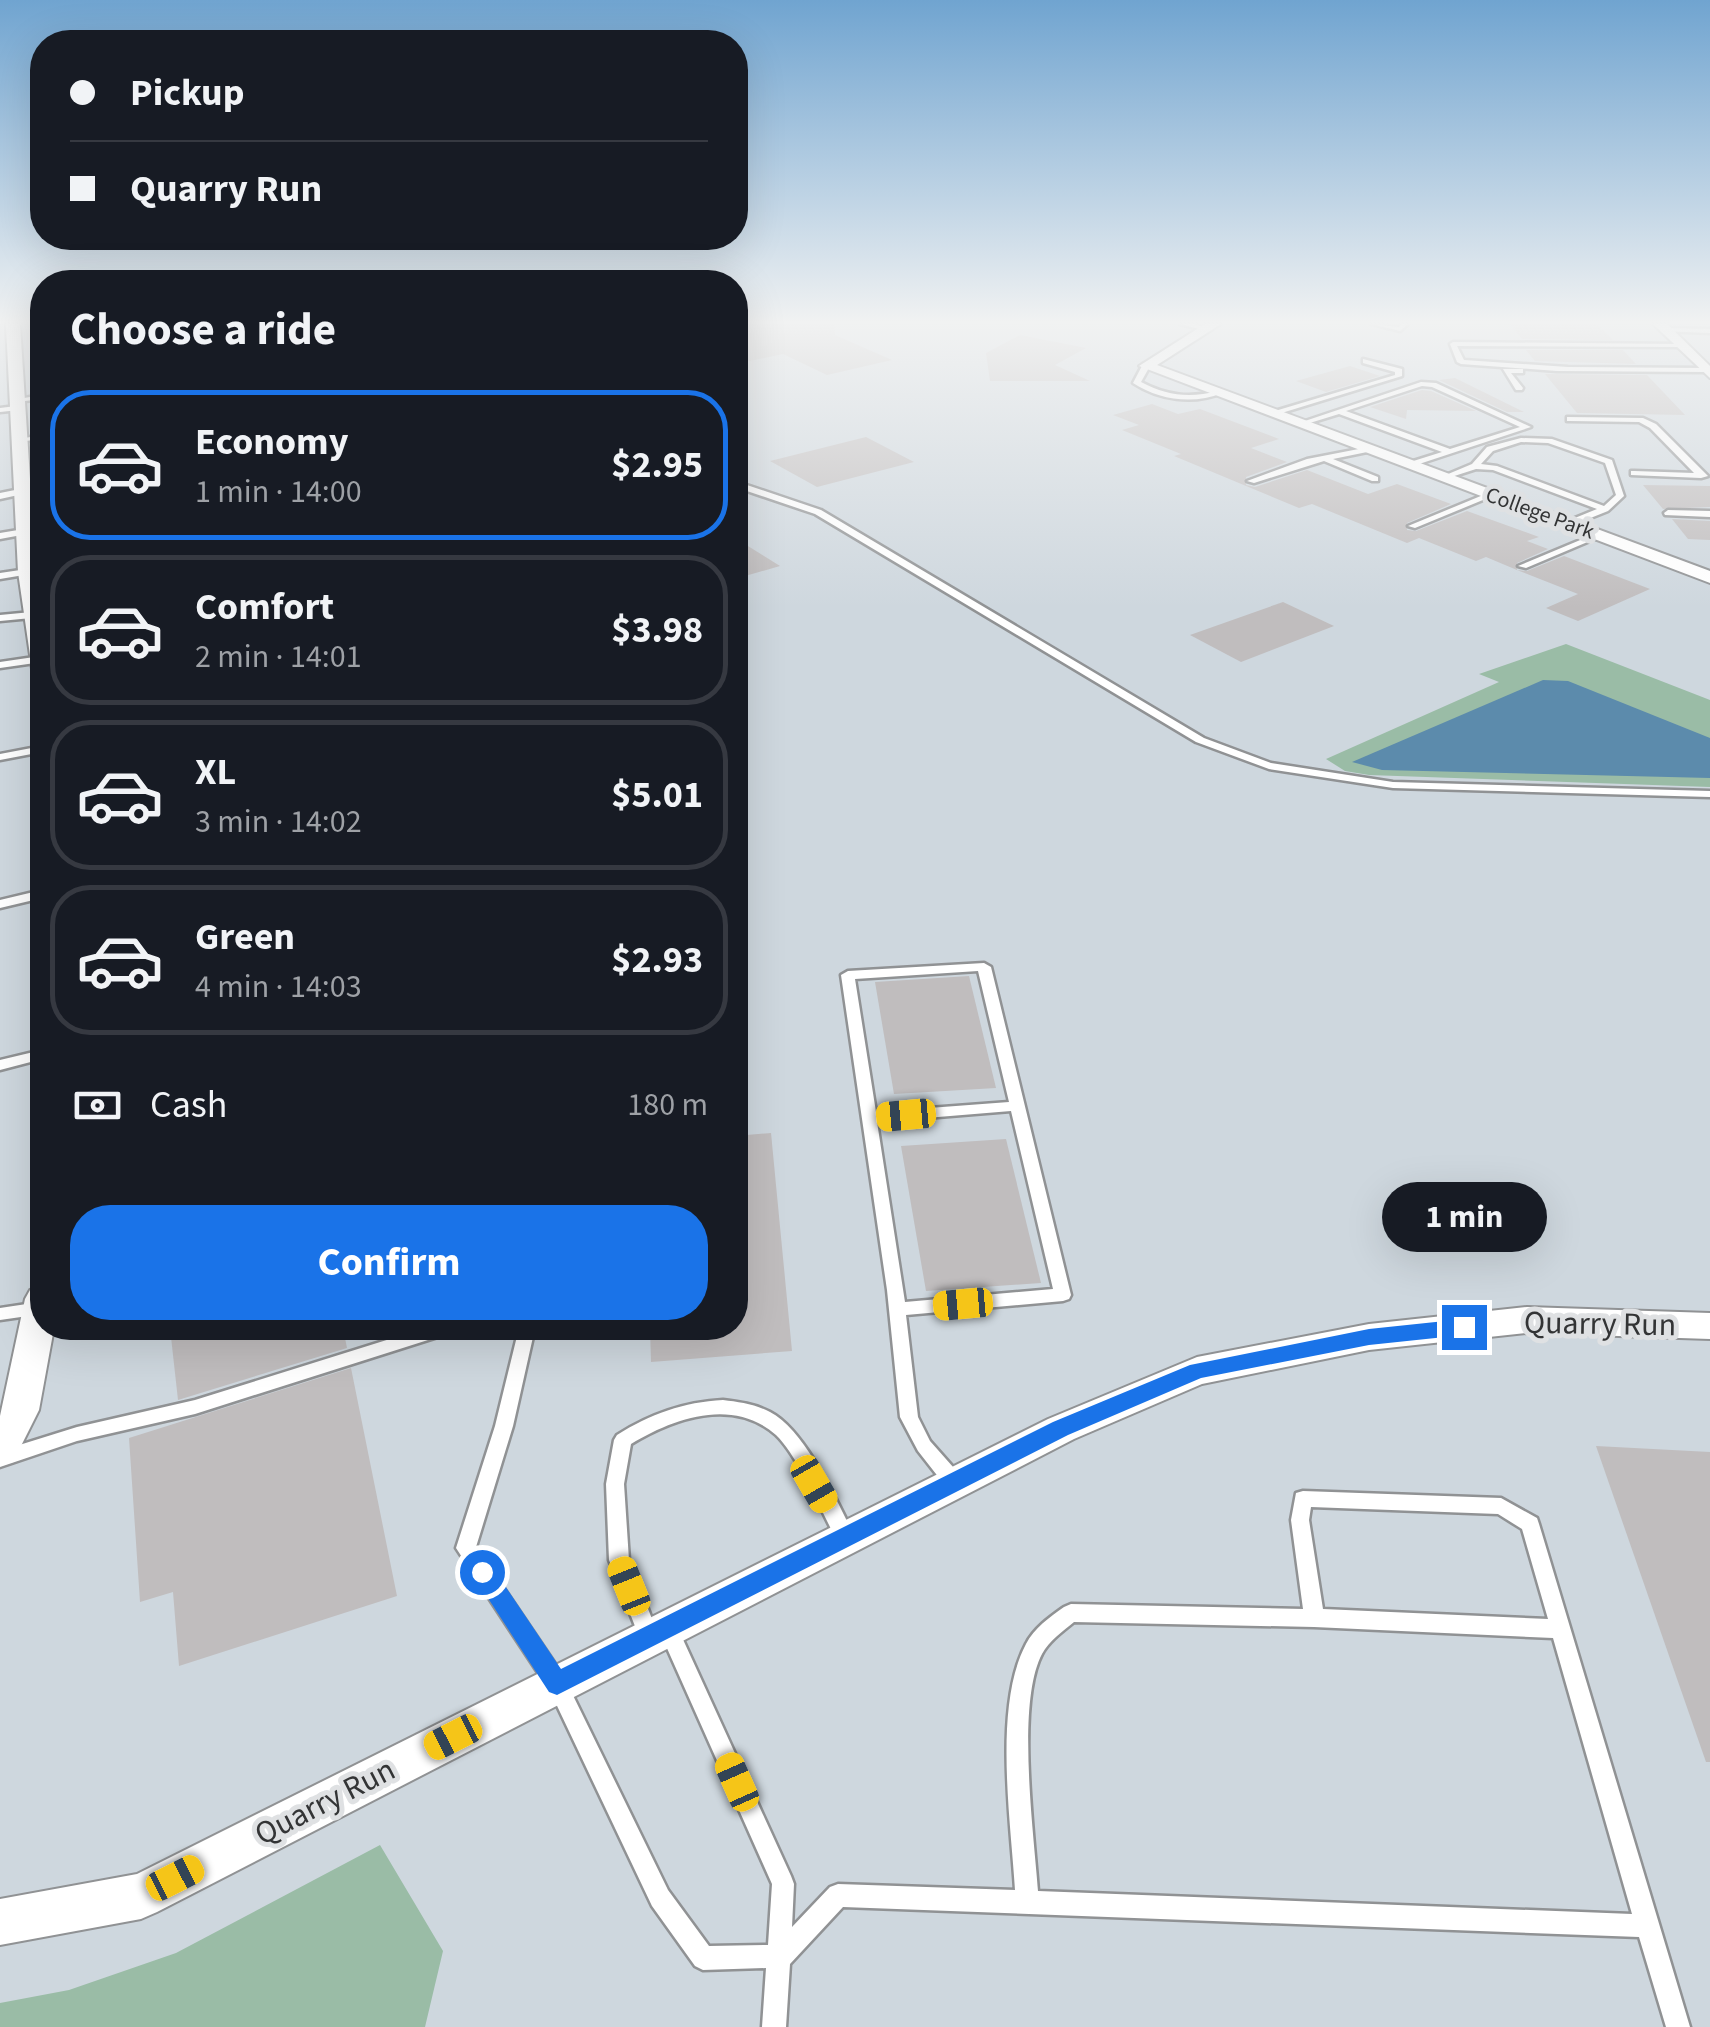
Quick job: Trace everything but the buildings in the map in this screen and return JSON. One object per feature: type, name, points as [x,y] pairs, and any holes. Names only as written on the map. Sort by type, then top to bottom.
[{"type":"street","points":[[13,419],[20,492],[30,531]]},
{"type":"street","name":"College Park","points":[[1286,419],[1710,576]]},
{"type":"street","name":"Quarry Run","points":[[0,1922],[140,1896],[1061,1428],[1198,1370],[1369,1337],[1527,1320],[1710,1326]]},
{"type":"street","points":[[0,1450],[21,1410],[35,1340]]},
{"type":"lane","points":[[1300,424],[1316,419]]},
{"type":"lane","points":[[1359,419],[1450,452]]},
{"type":"lane","points":[[1410,465],[1527,427],[1508,419]]},
{"type":"lane","points":[[1591,419],[1640,420],[1653,426],[1706,476]]},
{"type":"lane","points":[[17,440],[30,438]]},
{"type":"lane","points":[[1445,478],[1475,466],[1490,449],[1521,440],[1549,441],[1613,466],[1620,496],[1605,509],[1568,524]]},
{"type":"lane","points":[[1251,481],[1369,449]]},
{"type":"lane","points":[[1326,458],[1375,479]]},
{"type":"lane","points":[[1475,466],[1494,468],[1605,509]]},
{"type":"lane","points":[[1634,473],[1706,476]]},
{"type":"lane","points":[[748,488],[818,512],[1200,740],[1269,766],[1392,786],[1710,794]]},
{"type":"lane","points":[[0,496],[20,492]]},
{"type":"lane","points":[[1412,526],[1491,495]]},
{"type":"lane","points":[[1668,513],[1710,514]]},
{"type":"lane","points":[[0,536],[30,531]]},
{"type":"lane","points":[[1523,566],[1600,535]]},
{"type":"lane","points":[[0,576],[30,579]]},
{"type":"lane","points":[[0,618],[30,615]]},
{"type":"lane","points":[[0,665],[30,664]]},
{"type":"lane","points":[[0,757],[30,751]]},
{"type":"lane","points":[[0,904],[30,897]]},
{"type":"lane","points":[[897,1309],[1063,1295],[984,967],[848,975],[909,1417],[924,1446],[954,1483]]},
{"type":"lane","points":[[0,1065],[30,1058]]},
{"type":"lane","points":[[869,1118],[1018,1106]]},
{"type":"lane","points":[[0,1314],[30,1306]]},
{"type":"lane","points":[[0,1459],[76,1434],[194,1407],[406,1340]]},
{"type":"lane","points":[[524,1340],[504,1426],[466,1548],[557,1684],[660,1898],[703,1958],[781,1956],[838,1895],[1647,1926]]},
{"type":"lane","points":[[774,2027],[784,1884],[618,1560],[615,1484],[623,1440],[643,1426],[693,1408],[726,1408],[754,1415],[782,1430],[845,1538]]},
{"type":"lane","points":[[1314,1618],[1300,1520],[1304,1499],[1501,1506],[1530,1524],[1678,2027]]},
{"type":"lane","points":[[1027,1902],[1018,1702],[1030,1656],[1046,1632],[1071,1613],[1561,1629]]},
{"type":"shaded area","points":[[0,419],[30,419],[30,1340],[748,1340],[748,419],[1710,419],[1710,2027],[0,2027]]},
{"type":"green space","points":[[1566,644],[1710,700],[1710,787],[1369,775],[1345,771],[1326,759],[1499,682],[1479,674]]},
{"type":"green space","points":[[380,1845],[443,1951],[425,2027],[0,2027],[0,2003],[69,1990],[176,1953]]},
{"type":"water","points":[[1543,680],[1568,681],[1710,738],[1710,778],[1382,770],[1352,762]]},
{"type":"route","points":[[482,1572],[557,1684],[1061,1428],[1198,1370],[1369,1337],[1464,1327]]}]
